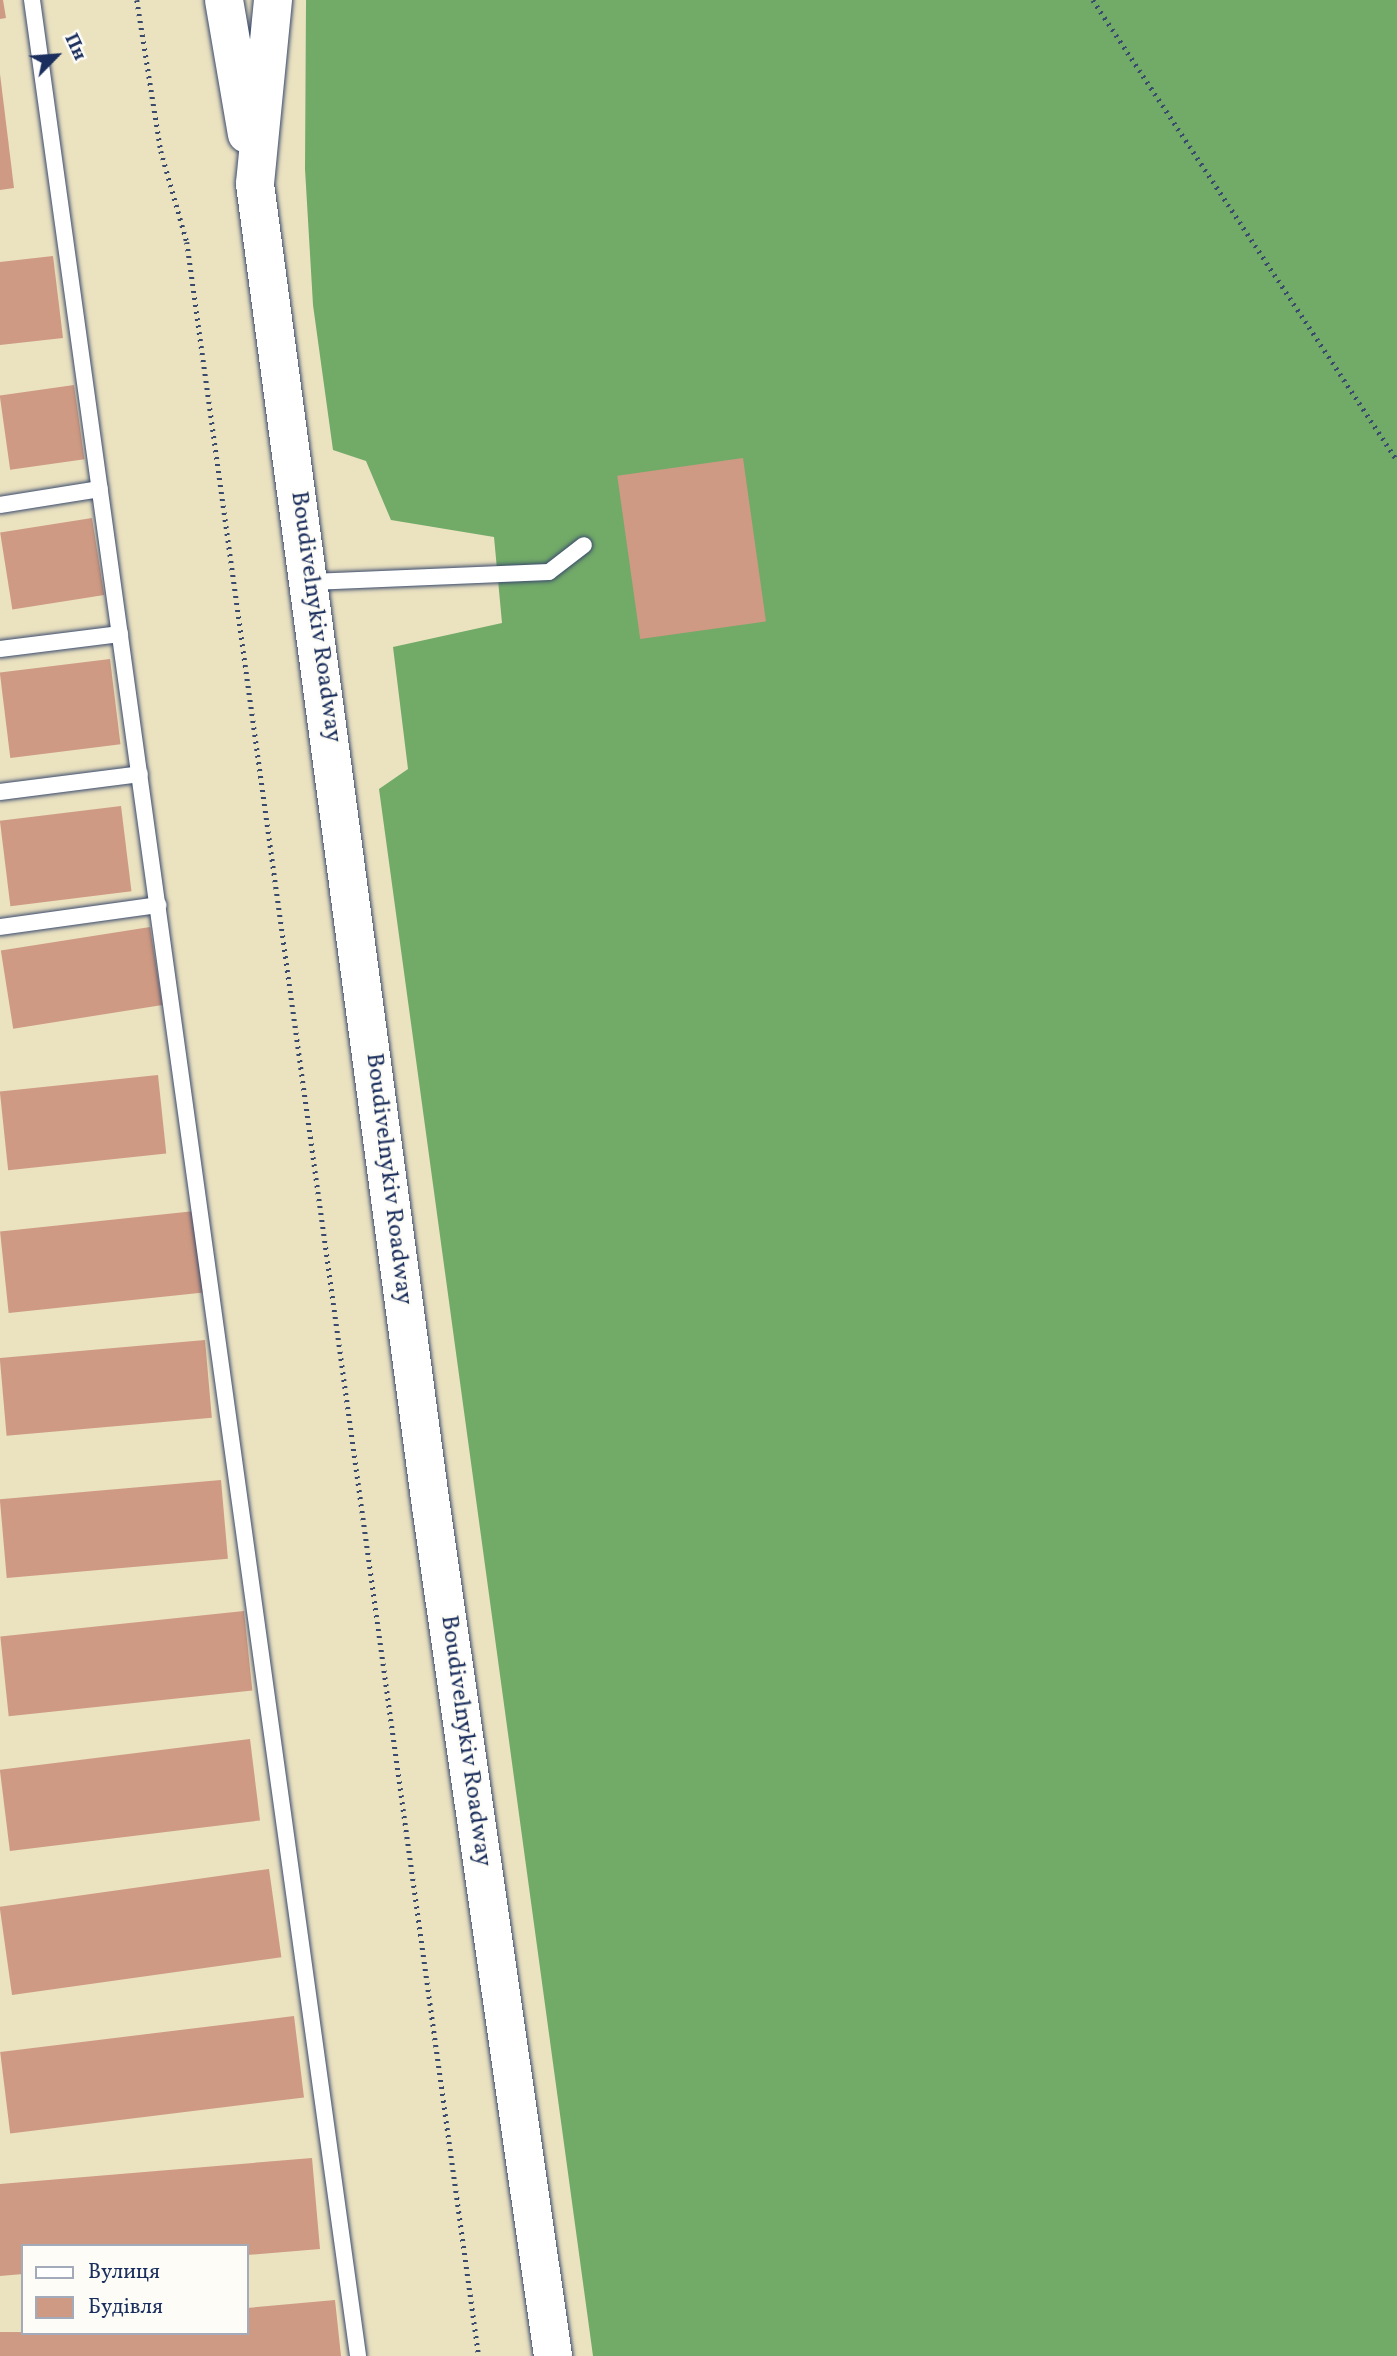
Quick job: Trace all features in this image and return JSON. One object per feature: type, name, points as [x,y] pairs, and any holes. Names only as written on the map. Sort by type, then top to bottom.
[{"type":"main road","points":[[224,0],[255,184]]},
{"type":"main road","name":"Boudivelnykiv Roadway","points":[[273,0],[255,184],[311,582],[431,1506],[553,2356]]},
{"type":"lane","points":[[32,0],[358,2356]]},
{"type":"lane","points":[[0,505],[100,489]]},
{"type":"lane","points":[[311,582],[549,572],[584,545]]},
{"type":"lane","points":[[0,649],[120,634]]},
{"type":"lane","points":[[0,792],[139,775]]},
{"type":"lane","points":[[0,927],[158,905]]},
{"type":"path","points":[[137,0],[161,151],[195,296],[479,2356]]},
{"type":"path","points":[[1093,0],[1397,460]]},
{"type":"green space","points":[[306,0],[1397,0],[1397,2356],[593,2356],[379,789],[408,769],[393,647],[502,623],[494,537],[391,520],[366,461],[333,450],[313,305],[305,169]]},
{"type":"building","points":[[0,0],[3,0],[6,18],[0,19]]},
{"type":"building","points":[[0,74],[14,188],[0,190]]},
{"type":"building","points":[[53,256],[63,338],[0,345],[0,262]]},
{"type":"building","points":[[74,385],[84,459],[10,470],[0,395]]},
{"type":"building","points":[[743,458],[766,621],[640,639],[617,476]]},
{"type":"building","points":[[92,518],[104,595],[12,610],[0,533]]},
{"type":"building","points":[[110,659],[120,744],[10,758],[0,673]]},
{"type":"building","points":[[121,806],[131,891],[10,906],[0,821]]},
{"type":"building","points":[[150,927],[162,1005],[13,1029],[1,951]]},
{"type":"building","points":[[158,1075],[166,1154],[8,1170],[0,1092]]},
{"type":"building","points":[[195,1211],[204,1293],[9,1313],[0,1231]]},
{"type":"building","points":[[205,1340],[212,1418],[7,1436],[0,1358]]},
{"type":"building","points":[[221,1480],[228,1559],[7,1578],[0,1499]]},
{"type":"building","points":[[244,1611],[252,1691],[9,1716],[0,1637]]},
{"type":"building","points":[[250,1739],[260,1820],[10,1851],[0,1770]]},
{"type":"building","points":[[269,1869],[281,1957],[12,1995],[0,1907]]},
{"type":"building","points":[[294,2016],[304,2097],[10,2133],[0,2052]]},
{"type":"building","points":[[312,2158],[320,2249],[248,2255],[248,2244],[21,2244],[21,2274],[0,2276],[0,2184]]},
{"type":"building","points":[[335,2300],[341,2356],[0,2356],[0,2332],[21,2332],[21,2335],[248,2335],[248,2308]]}]
